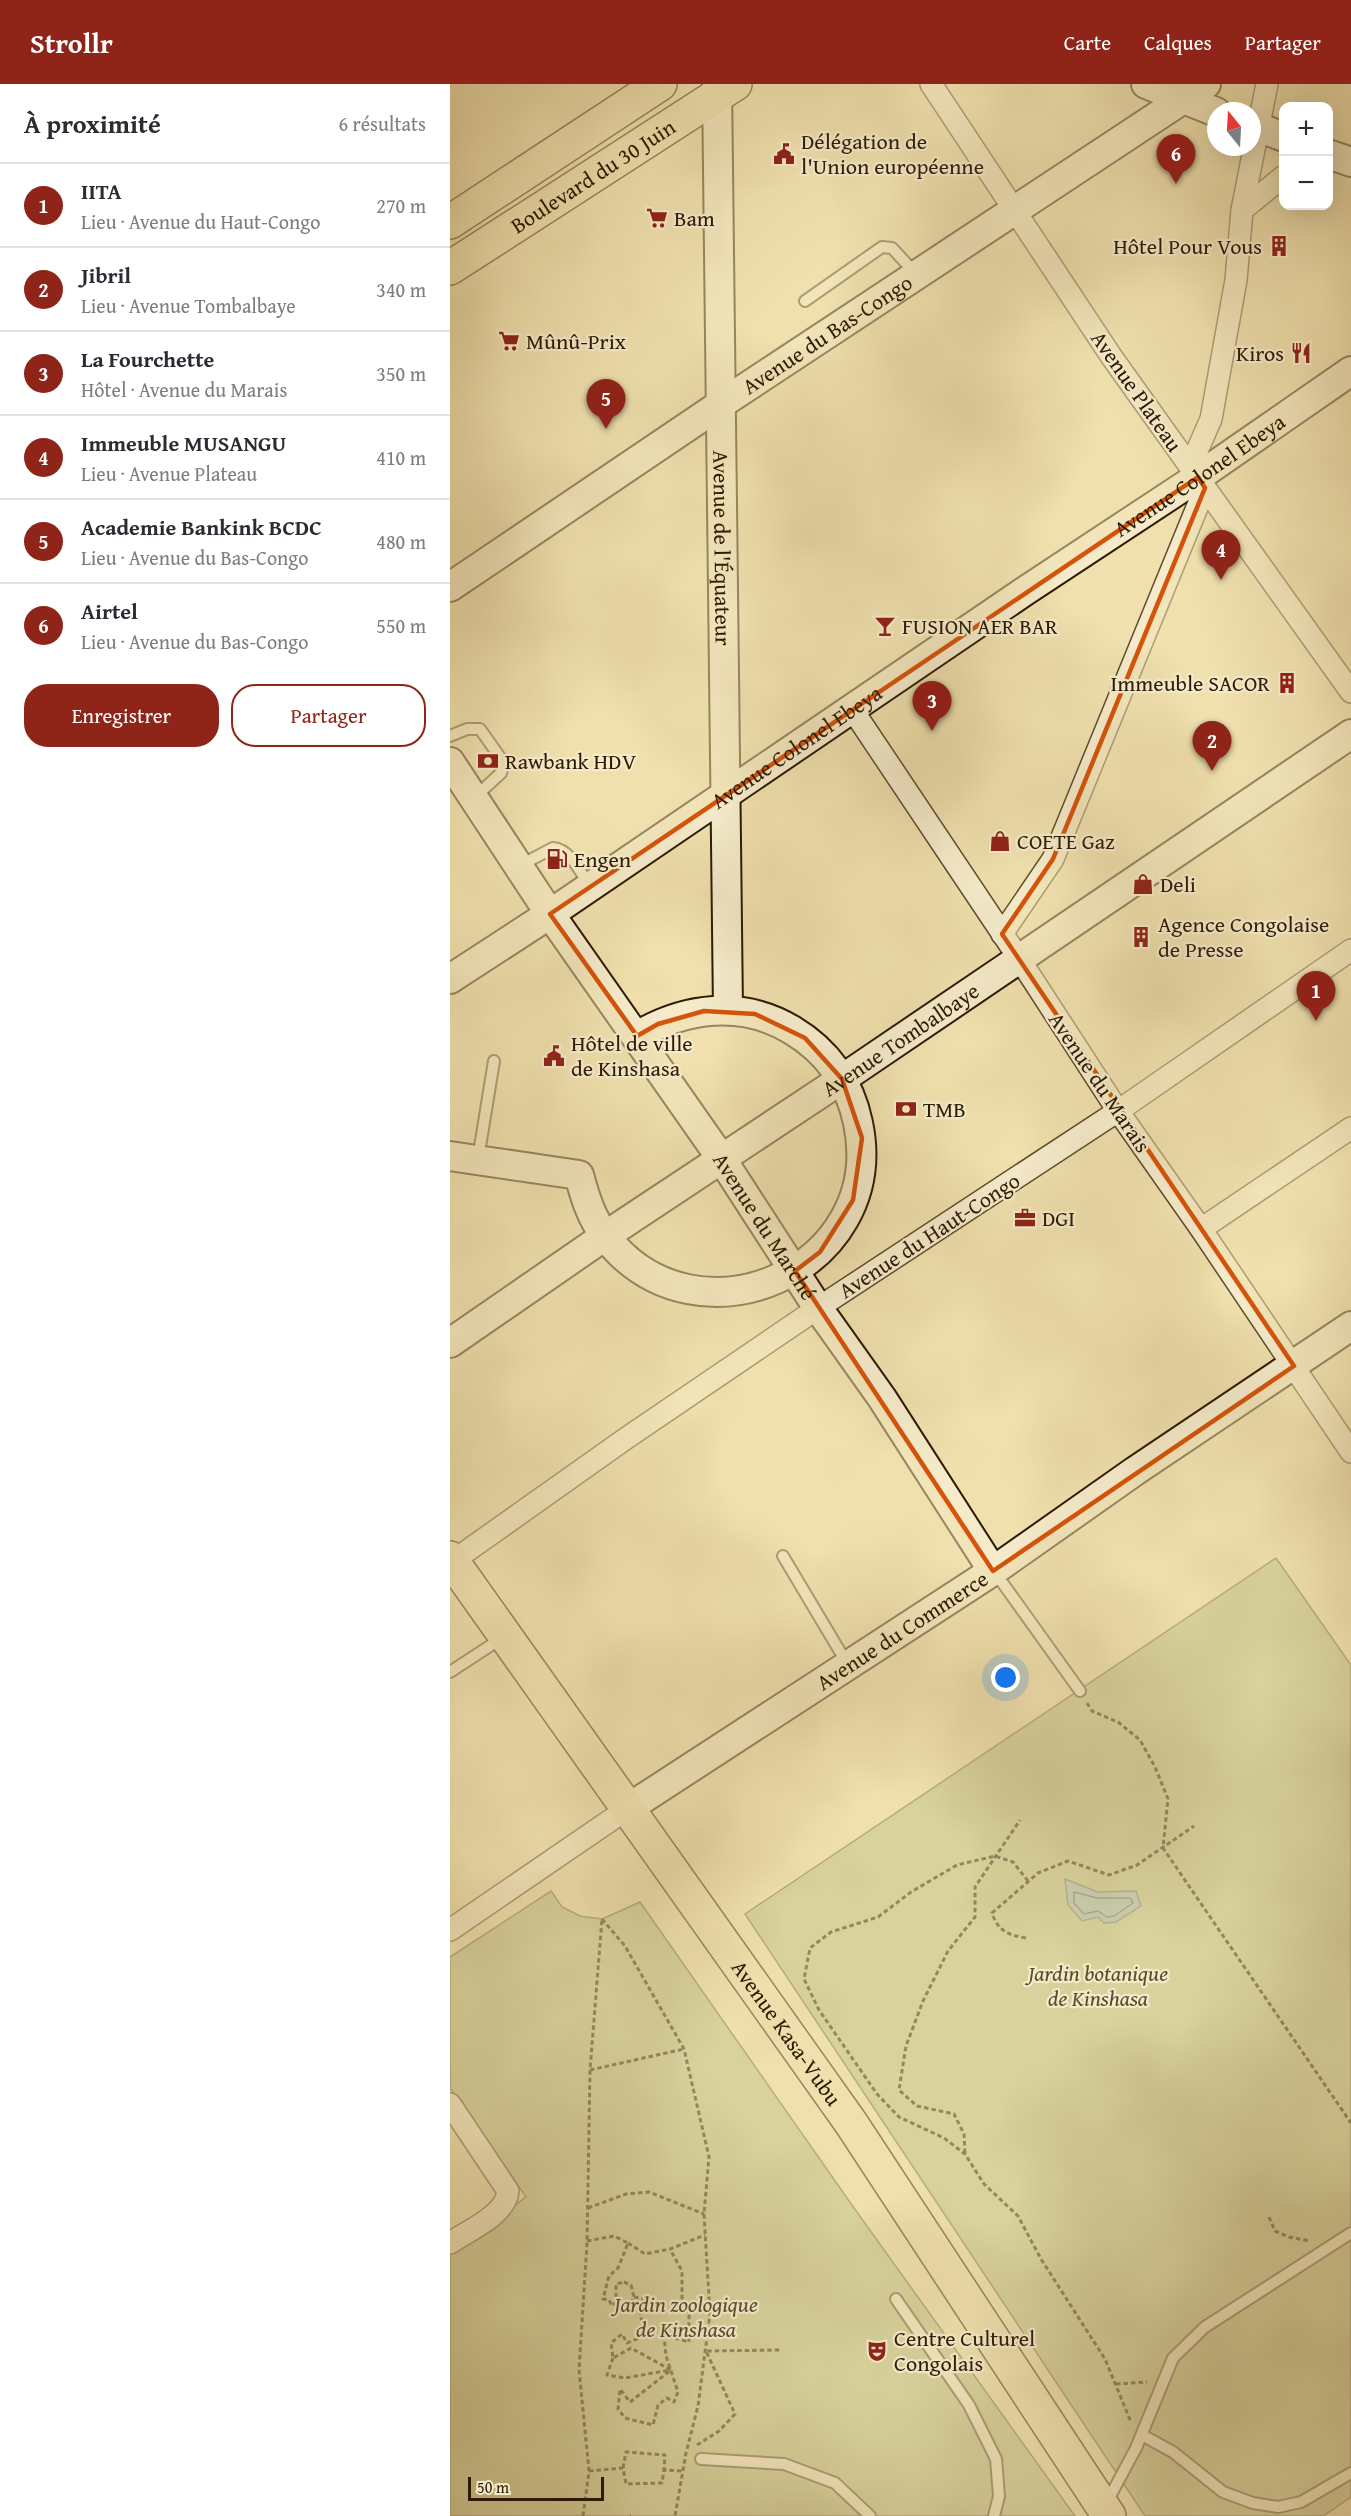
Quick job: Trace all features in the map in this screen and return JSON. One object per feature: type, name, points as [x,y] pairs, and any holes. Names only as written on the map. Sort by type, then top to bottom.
[{"type":"main road","name":"Boulevard du 30 Juin","points":[[450,222],[660,84]]},
{"type":"main road","name":"Boulevard du 30 Juin","points":[[450,268],[723,88]]},
{"type":"main road","name":"Avenue Kasa-Vubu","points":[[456,1571],[674,1871],[851,2123],[1103,2512]]},
{"type":"street","name":"Avenue Plateau","points":[[931,84],[1111,356],[1351,692]]},
{"type":"street","points":[[1146,84],[1207,109]]},
{"type":"street","name":"Avenue du Bas-Congo","points":[[450,587],[721,404],[1206,84]]},
{"type":"street","points":[[1002,934],[1053,859],[1198,477],[1236,280],[1242,210],[1264,130],[1267,84]]},
{"type":"street","name":"Avenue de l'Équateur","points":[[723,88],[721,404],[728,1010]]},
{"type":"street","points":[[1333,155],[1351,162]]},
{"type":"street","points":[[1242,210],[1279,180]]},
{"type":"street","name":"Avenue Colonel Ebeya","points":[[450,979],[1198,477],[1351,371]]},
{"type":"street","name":"Avenue du Marais","points":[[852,709],[1020,960],[1118,1112],[1201,1229],[1351,1452]]},
{"type":"street","name":"Avenue Tombalbaye","points":[[450,1343],[721,1158],[1020,960],[1351,734]]},
{"type":"street","name":"Avenue du Marché","points":[[450,762],[550,914],[721,1158],[818,1308],[882,1398],[993,1571]]},
{"type":"street","name":"Avenue du Haut-Congo","points":[[456,1571],[628,1437],[818,1308],[1118,1112],[1351,950]]},
{"type":"street","points":[[450,1156],[579,1175],[588,1207],[605,1236],[622,1256],[644,1272],[667,1283],[693,1291],[719,1293],[746,1291],[771,1283],[795,1271],[820,1252],[839,1228],[856,1190],[861,1169],[862,1138],[855,1108],[842,1079],[826,1057],[805,1038],[789,1028],[755,1014],[728,1010],[680,1015],[637,1036]]},
{"type":"street","points":[[1201,1229],[1351,1128]]},
{"type":"street","name":"Avenue du Commerce","points":[[450,1930],[627,1809],[993,1571],[1135,1471],[1351,1326]]},
{"type":"street","points":[[450,2104],[508,2191],[507,2199],[489,2217],[450,2243]]},
{"type":"lane","points":[[805,302],[882,247],[892,248],[917,275]]},
{"type":"lane","points":[[450,736],[466,729],[480,729],[504,763],[501,773],[474,798]]},
{"type":"lane","points":[[518,866],[554,848],[559,848],[567,854],[590,886]]},
{"type":"lane","points":[[478,1160],[494,1061]]},
{"type":"lane","points":[[783,1556],[849,1665]]},
{"type":"lane","name":"Avenue du Marché","points":[[993,1571],[1080,1691]]},
{"type":"lane","points":[[450,1672],[505,1636]]},
{"type":"lane","points":[[1103,2512],[1142,2435],[1173,2358],[1205,2327],[1351,2233]]},
{"type":"lane","points":[[896,2299],[969,2405],[996,2459],[999,2496],[994,2516]]},
{"type":"lane","points":[[1142,2435],[1173,2452],[1223,2492],[1253,2503],[1278,2507],[1301,2502],[1351,2473]]},
{"type":"lane","points":[[701,2459],[784,2464],[835,2483],[870,2516]]},
{"type":"path","points":[[1080,1691],[1092,1711],[1118,1722],[1140,1740],[1155,1767],[1168,1799],[1163,1848],[1351,2123]]},
{"type":"path","points":[[965,2154],[964,2134],[954,2114],[916,2106],[899,2090],[906,2046],[923,2001],[948,1951],[975,1917],[975,1887],[1020,1820]]},
{"type":"path","points":[[1026,1938],[1008,1935],[996,1925],[992,1912],[1038,1873],[1068,1861],[1109,1875],[1137,1865],[1194,1826]]},
{"type":"path","points":[[1028,1881],[1013,1862],[995,1856],[957,1865],[911,1892],[878,1917],[831,1932],[810,1948],[804,1979],[819,2010],[877,2094],[899,2117],[944,2138],[965,2154],[984,2184],[1018,2216],[1041,2259],[1105,2359],[1129,2420],[1142,2435]]},
{"type":"path","points":[[583,2516],[589,2471],[579,2370],[587,2241],[590,2070],[602,1919],[625,1946],[684,2049],[709,2157],[704,2214],[710,2314],[698,2406],[686,2453],[675,2516]]},
{"type":"path","points":[[590,2070],[684,2049]]},
{"type":"path","points":[[588,2208],[626,2194],[649,2192],[704,2214]]},
{"type":"path","points":[[1269,2217],[1275,2230],[1289,2236],[1314,2242],[1325,2238],[1340,2241]]},
{"type":"path","points":[[587,2241],[614,2236],[645,2254],[670,2248],[705,2235]]},
{"type":"path","points":[[619,2300],[612,2306],[609,2300],[603,2299],[609,2276],[618,2268],[628,2243]]},
{"type":"path","points":[[670,2248],[682,2271],[682,2304],[689,2312],[689,2342],[664,2336],[678,2392],[674,2402],[668,2398],[658,2405],[653,2425],[625,2418],[618,2409],[620,2389],[630,2402],[671,2370]]},
{"type":"path","points":[[624,2282],[631,2284],[634,2297],[631,2304],[619,2300],[616,2296],[616,2284],[624,2282]]},
{"type":"path","points":[[634,2297],[652,2300],[647,2312],[640,2311],[642,2330],[637,2339],[627,2343],[622,2334],[611,2343],[613,2358],[607,2375],[625,2378],[671,2370]]},
{"type":"path","points":[[613,2358],[631,2348],[671,2370]]},
{"type":"path","points":[[706,2351],[780,2350]]},
{"type":"path","points":[[686,2453],[719,2430],[735,2414],[706,2351]]},
{"type":"path","points":[[1116,2384],[1164,2381]]},
{"type":"path","points":[[626,2452],[665,2455],[662,2483],[626,2484],[623,2468],[626,2452]]},
{"type":"path","points":[[686,2453],[701,2459]]},
{"type":"path","points":[[589,2471],[623,2468]]},
{"type":"path","points":[[664,2470],[684,2472]]},
{"type":"highlighted area","points":[[1198,477],[1205,488],[1053,859],[1002,934],[1294,1366],[993,1571],[795,1271],[820,1252],[853,1200],[862,1138],[842,1079],[805,1038],[755,1014],[704,1011],[658,1024],[637,1036],[550,914]]},
{"type":"green space","name":"Jardin botanique de Kinshasa","points":[[1276,1558],[1351,1665],[1351,2497],[1323,2516],[1145,2516],[745,1914]]},
{"type":"green space","name":"Jardin zoologique de Kinshasa","points":[[551,1891],[562,1907],[580,1916],[602,1919],[640,1902],[854,2208],[1075,2516],[450,2516],[450,2252],[526,2197],[450,2088],[450,1957]]},
{"type":"water","points":[[1065,1879],[1098,1892],[1136,1891],[1141,1906],[1116,1922],[1104,1923],[1098,1917],[1082,1921],[1068,1905]]},
{"type":"place","name":"Délégation de l'Union européenne","points":[[784,154]]},
{"type":"place","name":"Airtel","points":[[1176,184]]},
{"type":"place","name":"Bam","points":[[657,218]]},
{"type":"place","name":"Hôtel Pour Vous","points":[[1279,246]]},
{"type":"place","name":"Mûnû-Prix","points":[[509,341]]},
{"type":"place","name":"Kiros","points":[[1301,353]]},
{"type":"place","name":"Academie Bankink BCDC","points":[[606,429]]},
{"type":"place","name":"Immeuble MUSANGU","points":[[1221,580]]},
{"type":"place","name":"FUSION AER BAR","points":[[885,626]]},
{"type":"place","name":"Immeuble SACOR","points":[[1287,683]]},
{"type":"place","name":"La Fourchette","points":[[932,731]]},
{"type":"place","name":"Rawbank HDV","points":[[488,761]]},
{"type":"place","name":"Jibril","points":[[1212,771]]},
{"type":"place","name":"COETE Gaz","points":[[1000,841]]},
{"type":"place","name":"Engen","points":[[557,859]]},
{"type":"place","name":"Deli","points":[[1143,884]]},
{"type":"place","name":"Agence Congolaise de Presse","points":[[1141,937]]},
{"type":"place","name":"IITA","points":[[1316,1021]]},
{"type":"place","name":"Hôtel de ville de Kinshasa","points":[[554,1056]]},
{"type":"place","name":"TMB","points":[[906,1109]]},
{"type":"place","name":"DGI","points":[[1025,1218]]},
{"type":"place","name":"Centre Culturel Congolais","points":[[877,2351]]}]
